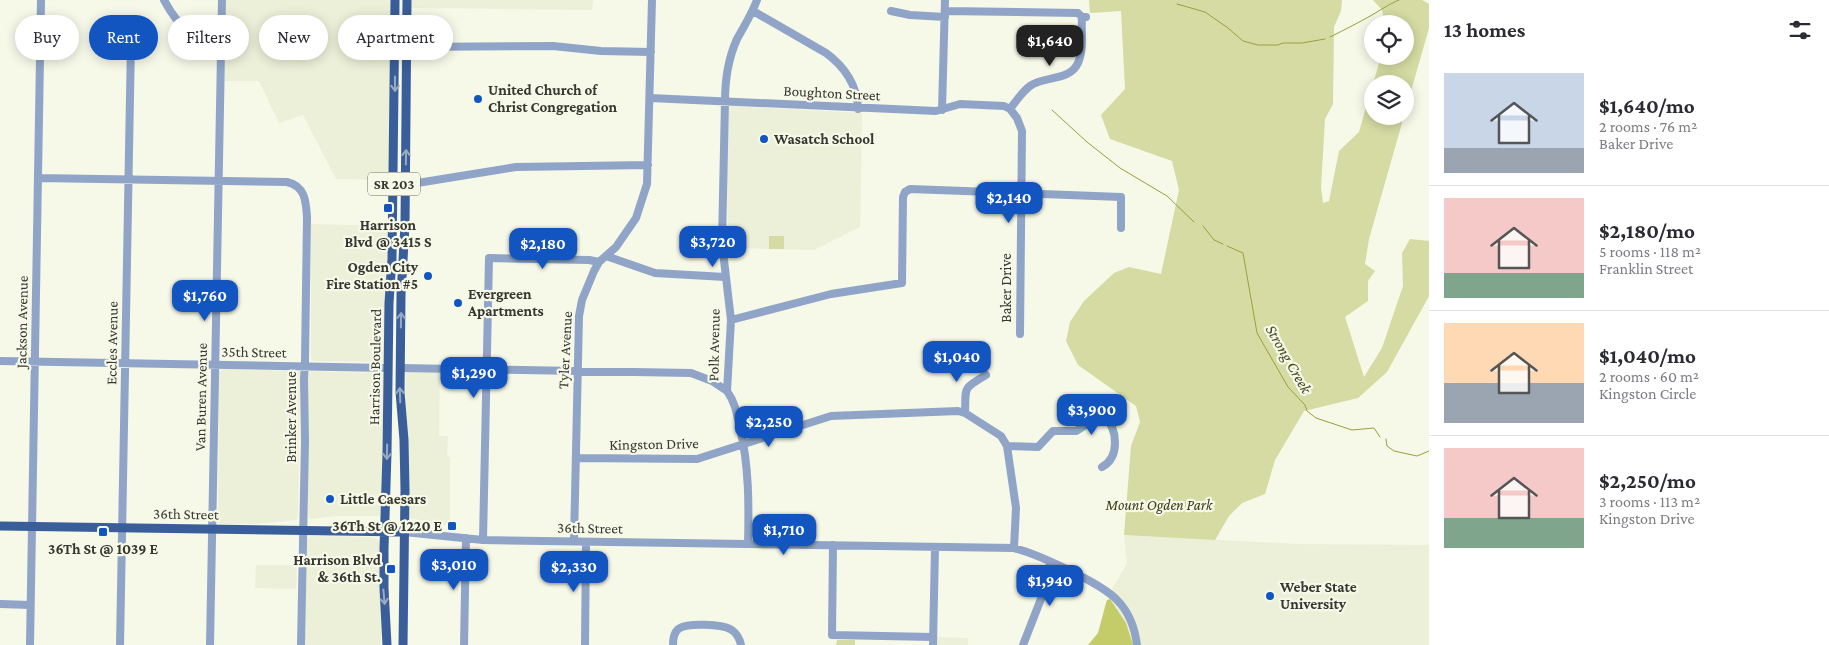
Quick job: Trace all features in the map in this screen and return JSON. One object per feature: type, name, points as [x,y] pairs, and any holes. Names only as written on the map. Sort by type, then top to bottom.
[{"type":"main road","name":"Harrison Boulevard","points":[[388,645],[384,588],[384,531],[389,303],[392,255],[395,0]]},
{"type":"main road","name":"Harrison Boulevard","points":[[407,0],[407,15]]},
{"type":"main road","name":"Harrison Boulevard","points":[[403,645],[404,440],[400,402],[400,368],[406,185],[406,60]]},
{"type":"main road","name":"36th Street","points":[[0,526],[404,532]]},
{"type":"street","name":"Jackson Avenue","points":[[30,645],[41,0]]},
{"type":"street","points":[[164,0],[173,15]]},
{"type":"street","name":"Van Buren Avenue","points":[[222,0],[222,15]]},
{"type":"street","name":"Tyler Avenue","points":[[574,541],[577,370],[581,308],[594,270],[599,262],[616,247],[636,218],[647,184],[652,0]]},
{"type":"street","name":"Polk Avenue","points":[[748,544],[749,491],[744,445],[732,399],[727,391],[731,320],[722,243],[725,84],[729,62],[737,40],[757,0]]},
{"type":"street","points":[[942,110],[945,0]]},
{"type":"street","points":[[753,10],[837,61],[845,69],[858,96],[858,109]]},
{"type":"street","points":[[891,11],[910,15],[1078,13],[1084,17],[1081,54],[1078,64],[1072,72],[1064,76],[1044,79],[1031,85],[1010,109]]},
{"type":"street","points":[[453,47],[553,46],[601,52],[651,52]]},
{"type":"street","name":"Eccles Avenue","points":[[120,645],[131,60]]},
{"type":"street","name":"Van Buren Avenue","points":[[210,645],[221,60]]},
{"type":"street","name":"Boughton Street","points":[[650,98],[858,109],[936,111],[963,104],[996,104],[1010,109]]},
{"type":"street","name":"Baker Drive","points":[[1010,109],[1017,118],[1022,131],[1020,334]]},
{"type":"street","points":[[406,185],[516,167],[648,165]]},
{"type":"street","points":[[38,178],[218,182]]},
{"type":"street","name":"Brinker Avenue","points":[[218,182],[287,182],[301,189],[306,206],[304,367],[306,441],[301,645]]},
{"type":"street","points":[[731,320],[831,294],[902,283],[903,197],[905,192],[910,189],[1021,195],[1122,197],[1122,228]]},
{"type":"street","points":[[606,256],[654,273],[725,277]]},
{"type":"street","points":[[483,540],[489,258],[589,260],[599,262]]},
{"type":"street","name":"35th Street","points":[[0,361],[388,368]]},
{"type":"street","points":[[400,368],[691,373],[712,381],[727,391]]},
{"type":"street","points":[[986,375],[968,386],[965,414],[1001,436],[1007,446],[1016,508],[1014,548]]},
{"type":"street","name":"Kingston Drive","points":[[576,458],[697,459],[831,416],[958,411],[965,414]]},
{"type":"street","points":[[1007,446],[1038,447],[1053,431],[1076,431],[1100,416],[1104,416],[1107,419],[1115,441],[1110,461],[1102,468]]},
{"type":"street","name":"36th Street","points":[[404,532],[483,540],[1014,548],[1030,552],[1102,588],[1117,599],[1131,621],[1137,645]]},
{"type":"street","points":[[464,645],[466,538]]},
{"type":"street","points":[[585,645],[586,542]]},
{"type":"street","points":[[833,545],[832,635],[933,641],[935,547]]},
{"type":"street","points":[[1023,645],[1046,586],[1050,562]]},
{"type":"street","points":[[0,604],[30,605]]},
{"type":"street","points":[[673,645],[673,636],[678,628],[686,625],[720,626],[731,629],[740,639],[741,645]]},
{"type":"shaded area","points":[[226,0],[393,0],[393,15],[338,15],[338,60],[392,60],[389,180],[336,179],[303,115],[279,123],[259,81],[225,81],[225,60],[249,60],[249,15],[226,15]]},
{"type":"shaded area","points":[[411,0],[593,0],[592,10],[411,8]]},
{"type":"shaded area","points":[[726,106],[862,113],[860,227],[814,250],[728,248]]},
{"type":"shaded area","points":[[311,224],[388,226],[386,360],[384,362],[314,361],[311,359]]},
{"type":"shaded area","points":[[223,369],[300,372],[298,516],[296,520],[255,524],[220,524],[218,522],[219,372]]},
{"type":"shaded area","points":[[311,371],[385,374],[382,515],[380,516],[336,516],[311,519],[308,517],[308,374]]},
{"type":"shaded area","points":[[406,372],[440,373],[439,436],[448,436],[447,456],[450,457],[450,526],[409,518],[404,454]]},
{"type":"shaded area","name":"Weber State University","points":[[1124,535],[1298,544],[1429,545],[1429,645],[1090,645],[1099,634],[1112,589],[1127,563]]},
{"type":"shaded area","points":[[311,536],[370,537],[381,542],[383,547],[381,645],[305,645],[307,540]]},
{"type":"shaded area","points":[[256,565],[297,565],[296,589],[255,588]]},
{"type":"shaded area","points":[[936,637],[968,638],[968,645],[936,645]]},
{"type":"green space","name":"Mount Ogden Park","points":[[1089,0],[1342,0],[1341,11],[1334,27],[1333,104],[1325,119],[1321,187],[1323,203],[1329,201],[1339,151],[1359,132],[1364,114],[1364,125],[1401,125],[1369,239],[1365,264],[1375,271],[1368,281],[1368,301],[1345,317],[1364,377],[1382,348],[1403,286],[1402,253],[1410,239],[1429,241],[1429,296],[1387,372],[1358,398],[1304,411],[1275,460],[1265,494],[1242,503],[1229,516],[1215,540],[1124,535],[1131,446],[1140,422],[1136,406],[1078,365],[1066,341],[1070,322],[1084,301],[1114,273],[1129,267],[1161,274],[1179,190],[1172,161],[1110,139],[1101,115],[1125,89],[1121,11],[1090,13]]},
{"type":"green space","points":[[1373,0],[1422,0],[1429,4],[1429,28],[1414,80],[1414,75],[1376,75],[1378,65],[1414,65],[1414,15],[1383,15],[1382,10]]},
{"type":"green space","points":[[769,236],[784,236],[784,249],[769,249]]},
{"type":"green space","points":[[1110,599],[1126,623],[1133,645],[1088,645],[1098,633],[1107,600]]},
{"type":"green space","points":[[837,640],[855,640],[855,645],[836,645]]},
{"type":"waterway","points":[[1330,37],[1399,0]]},
{"type":"waterway","points":[[1177,4],[1205,12],[1243,41],[1258,45],[1302,43],[1325,39]]},
{"type":"waterway","name":"Strong Creek","points":[[1052,110],[1087,142],[1120,168],[1167,196],[1194,222]]},
{"type":"waterway","name":"Strong Creek","points":[[1203,226],[1214,240],[1223,244]]},
{"type":"waterway","name":"Strong Creek","points":[[1227,246],[1243,253],[1257,333],[1288,387],[1305,405],[1307,411],[1316,418],[1352,430],[1374,428],[1380,437]]},
{"type":"waterway","name":"Strong Creek","points":[[1386,439],[1387,446],[1394,451],[1417,456],[1429,451]]},
{"type":"place","name":"United Church of Christ Congregation","points":[[478,99]]},
{"type":"place","name":"Wasatch School","points":[[764,139]]},
{"type":"place","name":"Harrison Blvd @ 3415 S","points":[[388,208]]},
{"type":"place","name":"Ogden City Fire Station #5","points":[[428,276]]},
{"type":"place","name":"Evergreen Apartments","points":[[458,303]]},
{"type":"place","name":"Little Caesars","points":[[330,499]]},
{"type":"place","name":"36Th St @ 1220 E","points":[[452,526]]},
{"type":"place","name":"36Th St @ 1039 E","points":[[103,532]]},
{"type":"place","name":"Harrison Blvd & 36th St.","points":[[391,569]]},
{"type":"place","name":"Weber State University","points":[[1270,596]]}]
